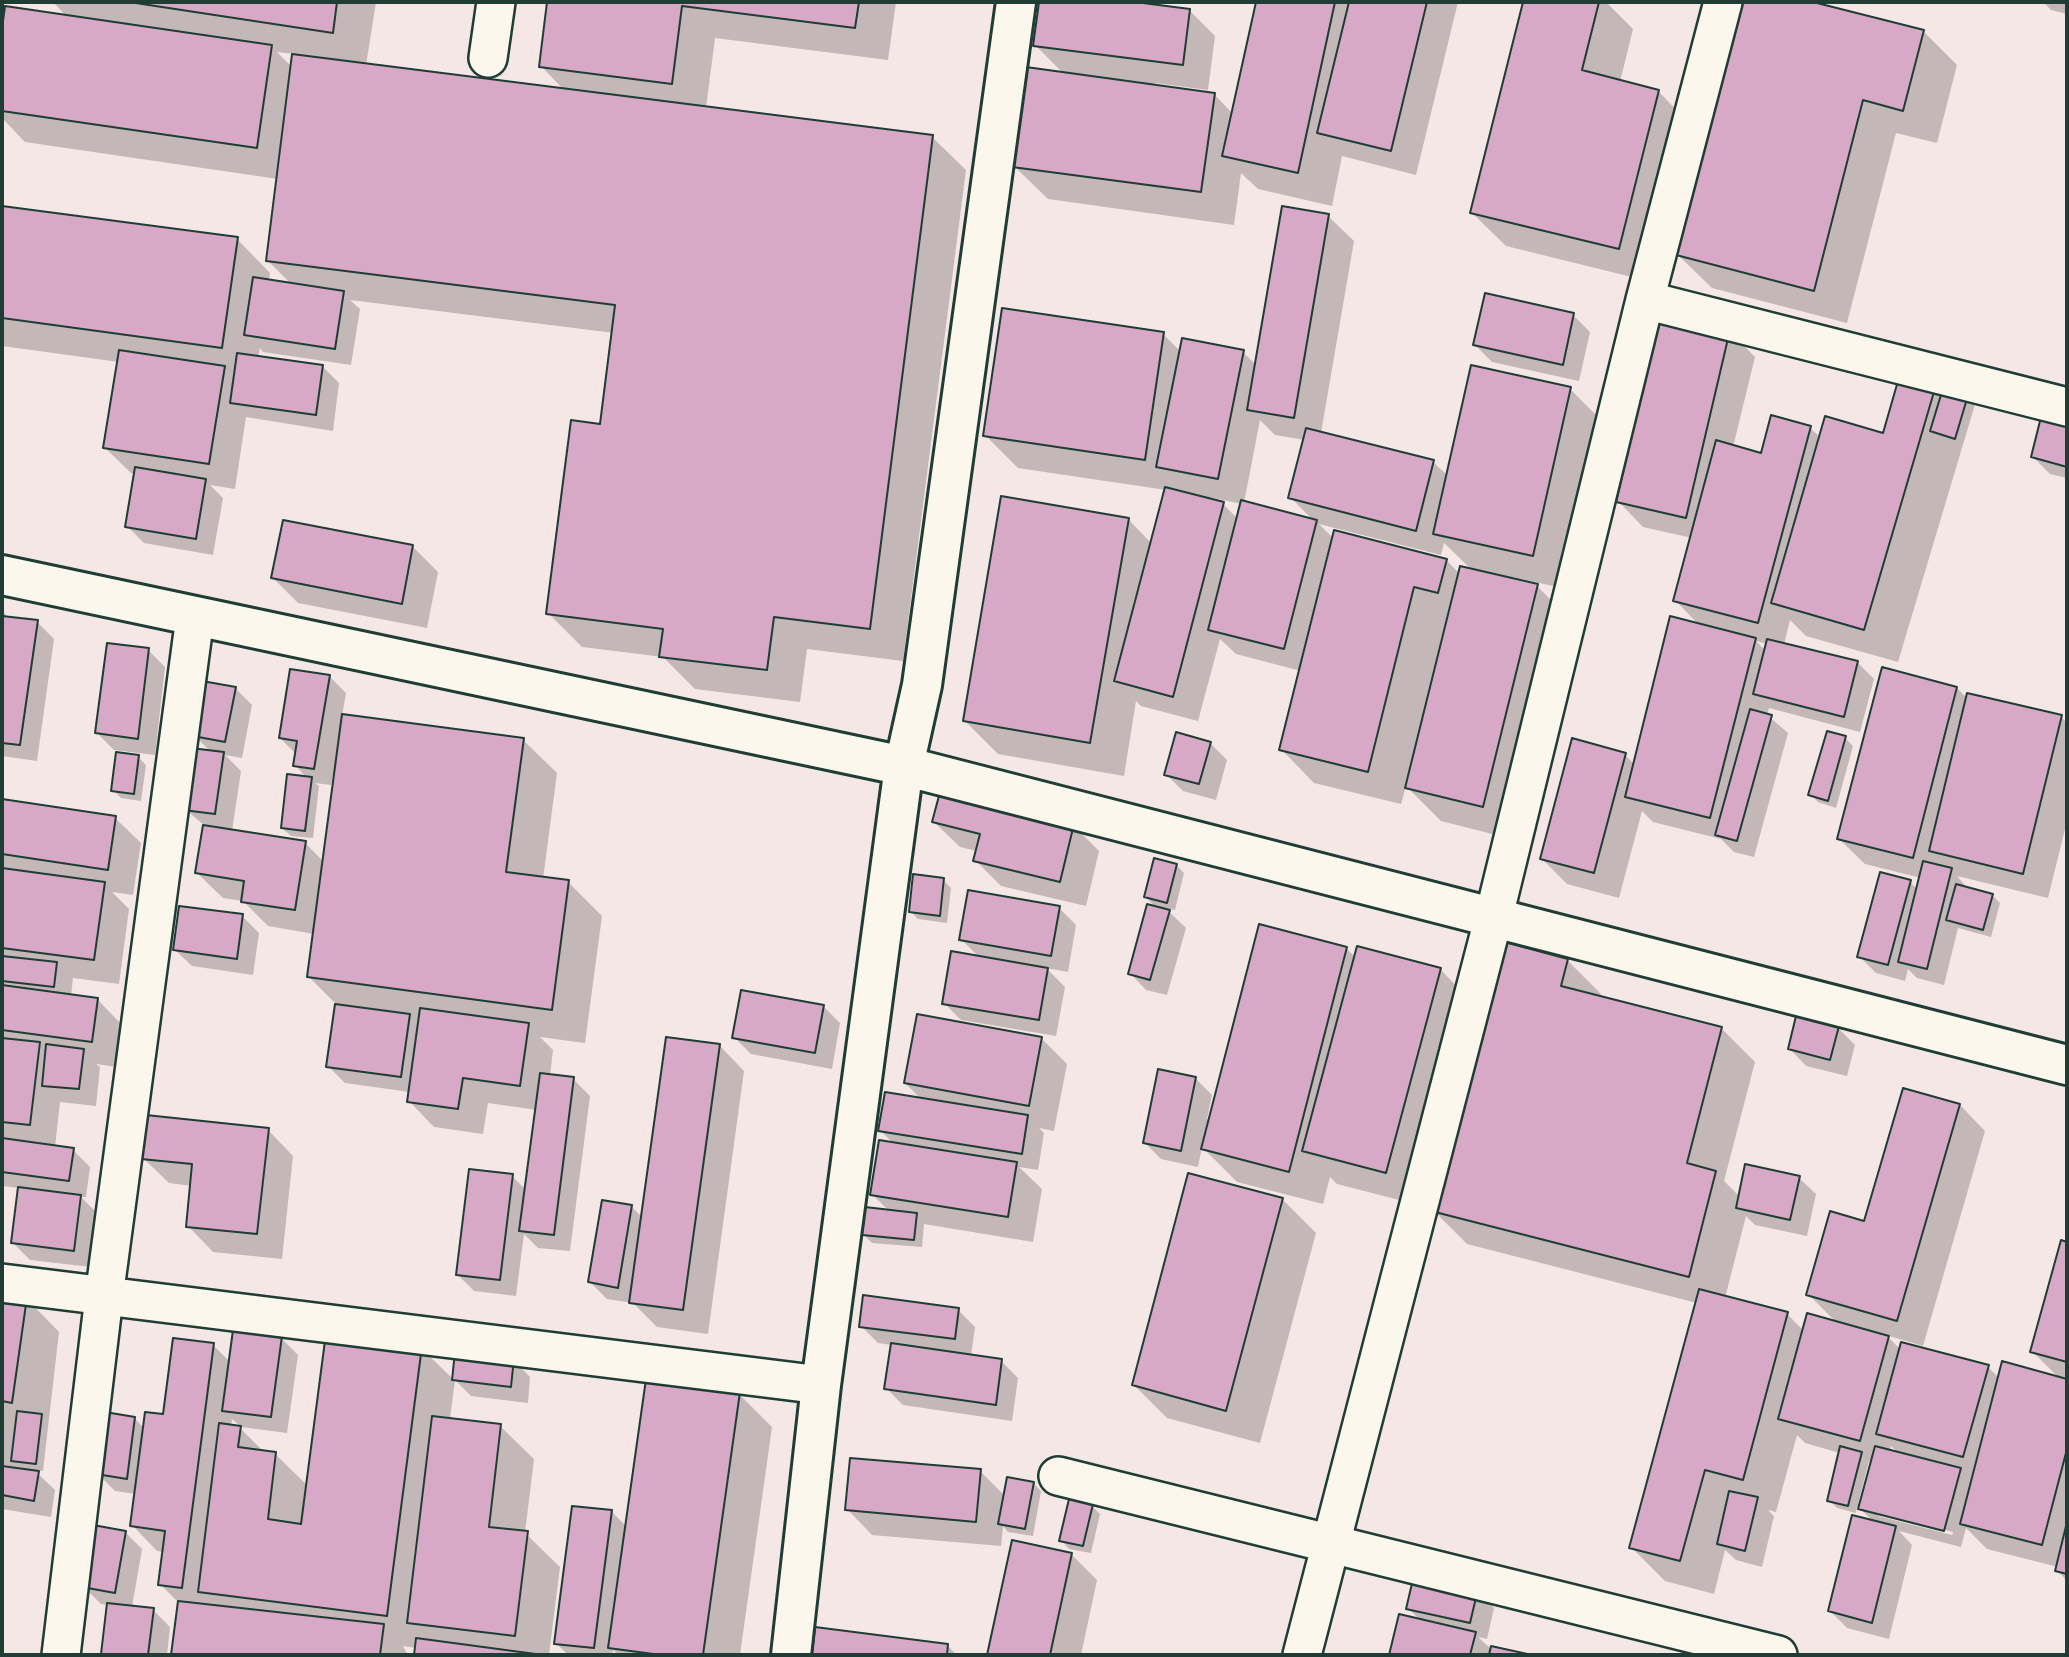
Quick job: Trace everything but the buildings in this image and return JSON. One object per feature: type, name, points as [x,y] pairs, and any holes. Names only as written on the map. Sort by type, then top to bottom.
[{"type":"street","points":[[488,58],[496,2]]},
{"type":"street","points":[[790,1655],[821,1385],[904,766],[922,685],[1016,2]]},
{"type":"street","points":[[1302,1655],[1493,920],[1645,300],[1723,2]]},
{"type":"street","points":[[1645,300],[2067,407]]},
{"type":"street","points":[[2,575],[904,766],[1493,920],[2067,1065]]},
{"type":"street","points":[[61,1655],[104,1297],[195,618]]},
{"type":"street","points":[[2,1283],[821,1385]]},
{"type":"street","points":[[1058,1476],[1778,1655]]}]
